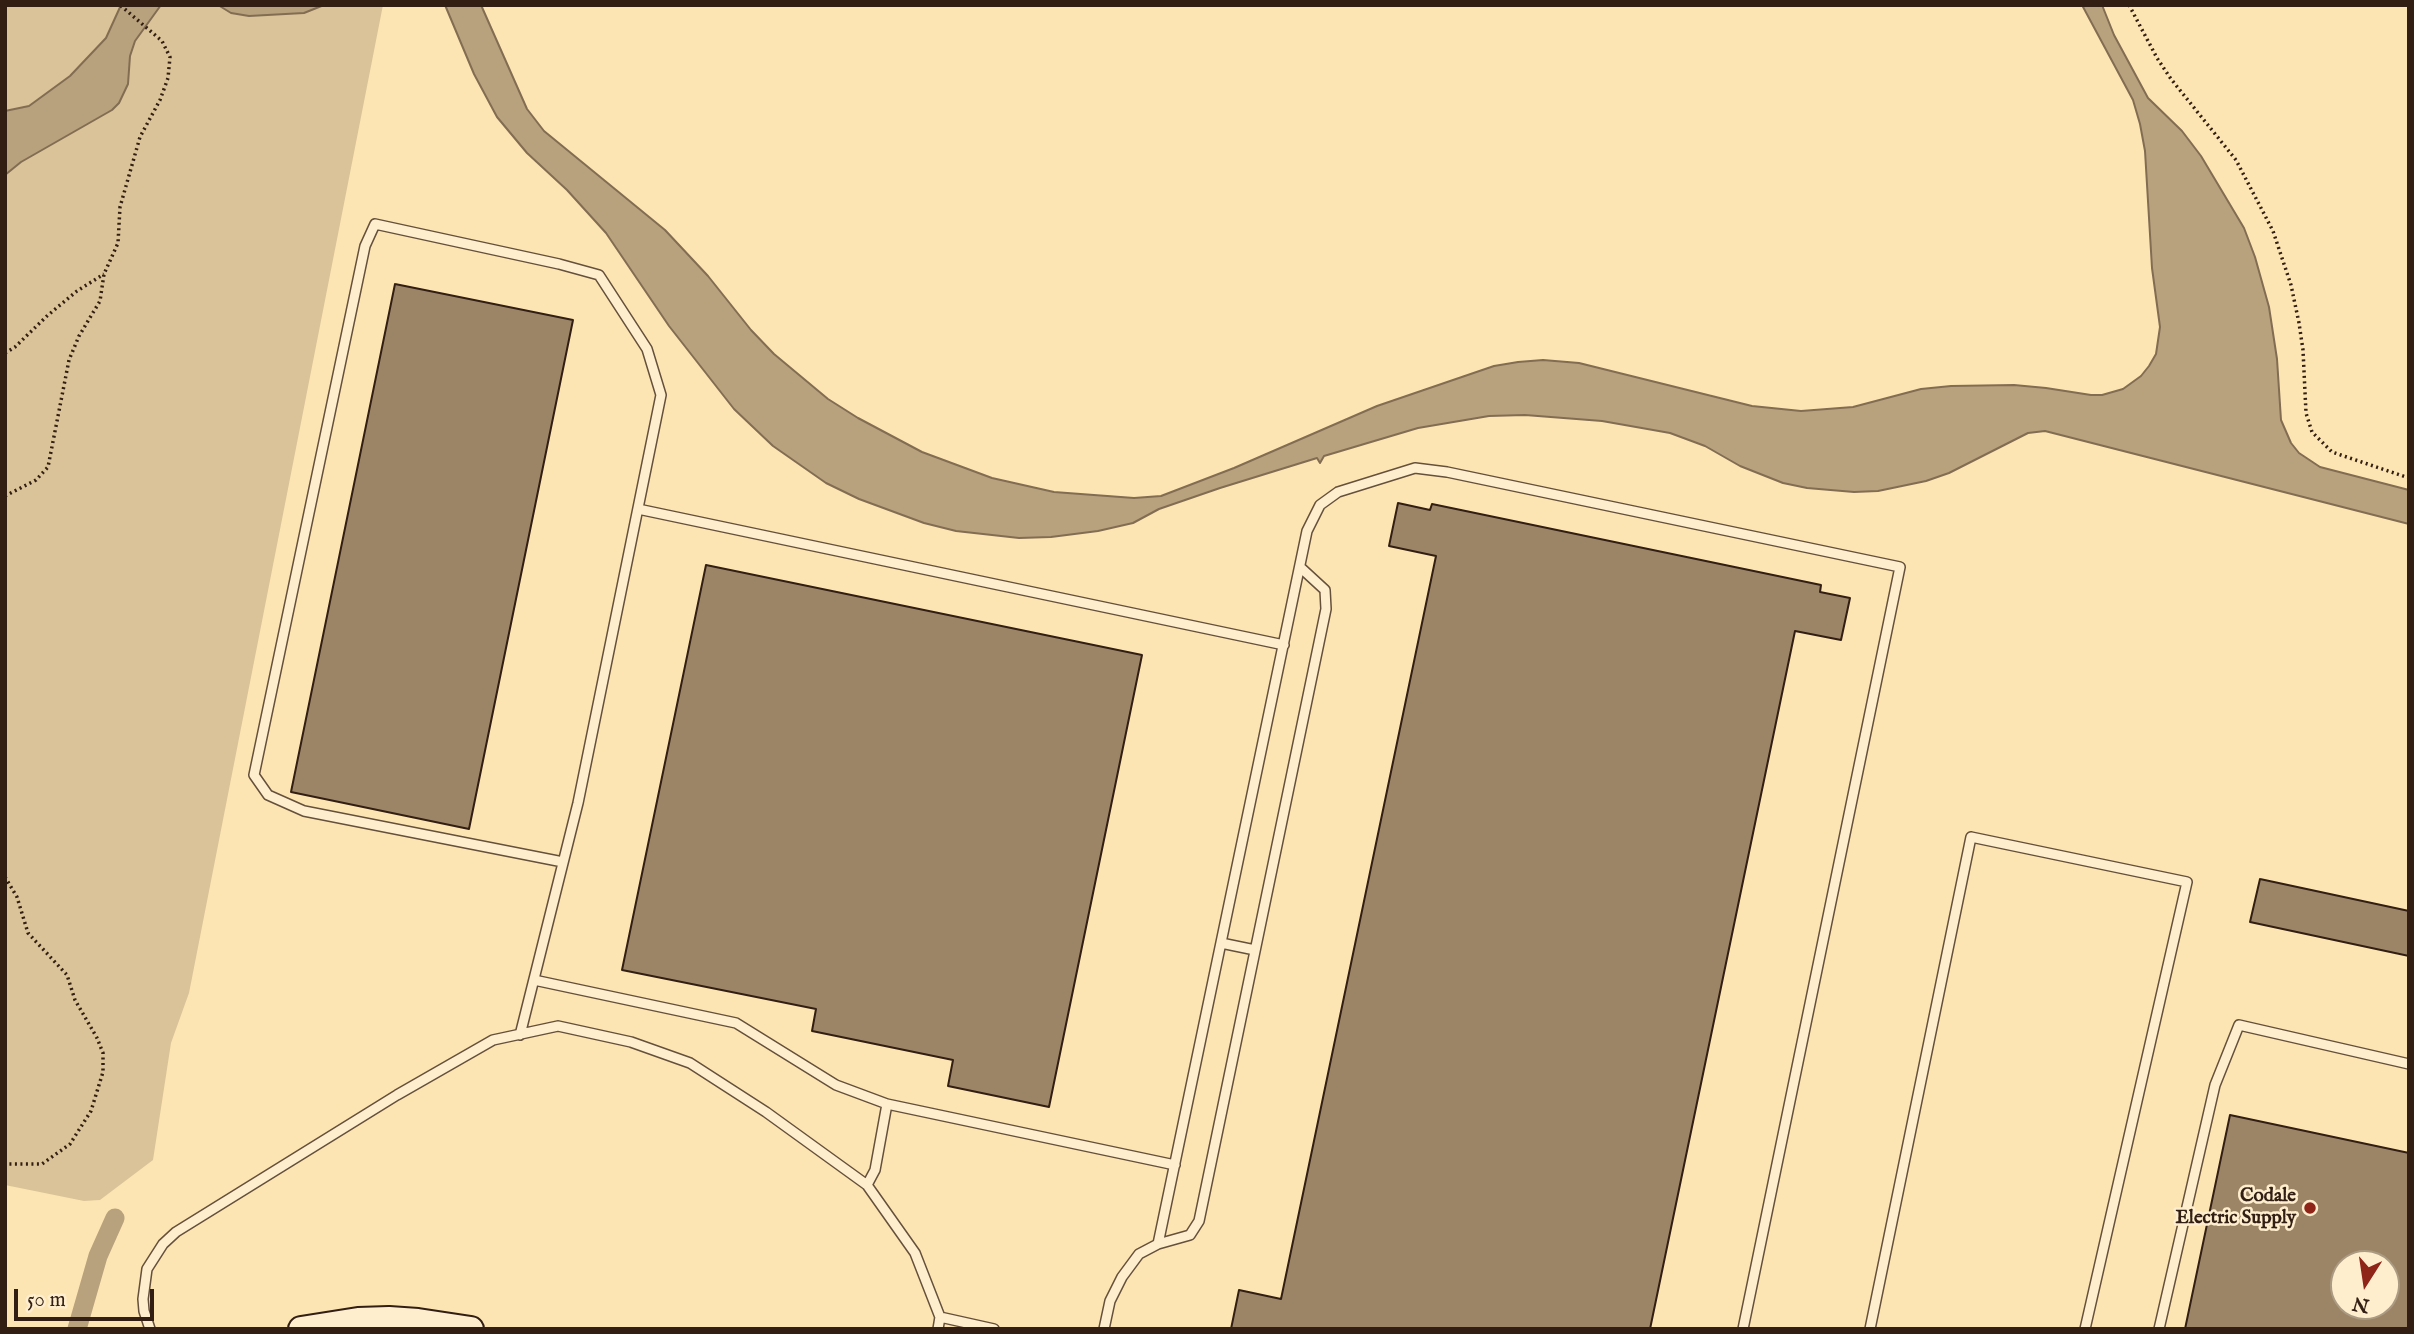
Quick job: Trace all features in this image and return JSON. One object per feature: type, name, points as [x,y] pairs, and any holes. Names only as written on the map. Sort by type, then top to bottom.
[{"type":"street","points":[[301,1329],[358,1320],[389,1319],[471,1329]]},
{"type":"lane","points":[[520,1035],[578,803],[661,395],[647,349],[599,275],[375,224],[365,246],[254,775],[268,795],[304,811],[563,862]]},
{"type":"lane","points":[[1158,1244],[1307,531],[1320,505],[1338,492],[1415,468],[1447,472],[1900,567],[1743,1329]]},
{"type":"lane","points":[[638,509],[1284,645]]},
{"type":"lane","points":[[1104,1329],[1110,1301],[1122,1277],[1139,1254],[1158,1244],[1190,1235],[1199,1221],[1326,609],[1325,590],[1300,567]]},
{"type":"lane","points":[[1870,1329],[1971,837],[2188,882],[2085,1329]]},
{"type":"lane","points":[[1221,943],[1255,950]]},
{"type":"lane","points":[[534,980],[736,1023],[836,1085],[887,1104],[1175,1165]]},
{"type":"lane","points":[[2159,1329],[2215,1085],[2239,1025],[2409,1063]]},
{"type":"lane","points":[[150,1329],[143,1299],[147,1269],[163,1244],[176,1232],[397,1095],[493,1040],[558,1026],[631,1042],[690,1063],[766,1112],[867,1185],[915,1254],[940,1317],[938,1329]]},
{"type":"lane","points":[[867,1185],[874,1170],[887,1104]]},
{"type":"lane","points":[[940,1317],[994,1329]]},
{"type":"path","points":[[5,496],[36,480],[48,467],[69,360],[79,336],[100,301],[104,274],[118,243],[120,206],[140,137],[160,100],[168,78],[170,57],[162,41],[120,5]]},
{"type":"path","points":[[2129,5],[2144,36],[2171,79],[2236,160],[2273,231],[2291,285],[2299,323],[2306,413],[2312,432],[2332,452],[2409,478]]},
{"type":"path","points":[[5,353],[77,291],[104,274]]},
{"type":"path","points":[[5,877],[16,897],[28,933],[67,975],[75,1000],[103,1054],[103,1072],[91,1111],[70,1144],[42,1164],[5,1164]]},
{"type":"shaded area","points":[[5,5],[383,5],[189,993],[171,1043],[153,1160],[100,1200],[84,1201],[5,1185]]},
{"type":"shaded area","points":[[121,5],[161,5],[135,41],[130,56],[128,84],[119,103],[112,110],[21,162],[5,175],[5,111],[29,106],[70,76],[106,38]]},
{"type":"shaded area","points":[[218,5],[324,5],[304,13],[249,16],[231,13]]},
{"type":"shaded area","points":[[445,5],[481,5],[527,109],[544,131],[665,230],[774,354],[828,399],[922,452],[992,478],[1054,492],[1134,498],[1161,496],[1234,468],[1377,406],[1494,366],[1518,362],[1543,360],[1579,363],[1752,406],[1801,411],[1853,407],[1921,389],[1951,386],[2014,385],[2091,395],[2123,389],[2141,376],[2149,366],[2156,354],[2160,327],[2152,268],[2145,151],[2140,124],[2133,100],[2082,5],[2102,5],[2114,35],[2148,98],[2182,131],[2201,156],[2244,228],[2269,307],[2277,359],[2281,420],[2291,443],[2299,453],[2320,467],[2409,490],[2409,524],[2045,431],[2028,433],[1949,473],[1926,481],[1878,491],[1854,492],[1783,483],[1740,466],[1705,446],[1670,433],[1602,421],[1525,415],[1489,416],[1418,428],[1324,456],[1320,463],[1317,458],[1220,488],[1159,509],[1133,523],[1098,531],[1019,538],[956,531],[924,523],[859,499],[826,483],[773,446],[734,409],[669,326],[606,233],[567,190],[527,153],[497,117],[474,74]]},
{"type":"building","points":[[395,284],[573,320],[469,829],[291,792]]},
{"type":"building","points":[[1398,503],[1430,510],[1432,504],[1821,585],[1820,592],[1850,598],[1841,640],[1795,631],[1650,1329],[1231,1329],[1239,1290],[1281,1299],[1436,556],[1389,546]]},
{"type":"building","points":[[706,565],[1142,655],[1049,1107],[948,1086],[953,1060],[812,1031],[816,1009],[622,970]]},
{"type":"building","points":[[2260,879],[2409,911],[2409,956],[2250,922]]},
{"type":"building","name":"Codale Electric Supply","points":[[2230,1115],[2409,1153],[2409,1329],[2185,1329]]},
{"type":"waterway","points":[[77,1329],[98,1256],[115,1218]]},
{"type":"place","name":"Codale Electric Supply","points":[[2310,1208]]}]
